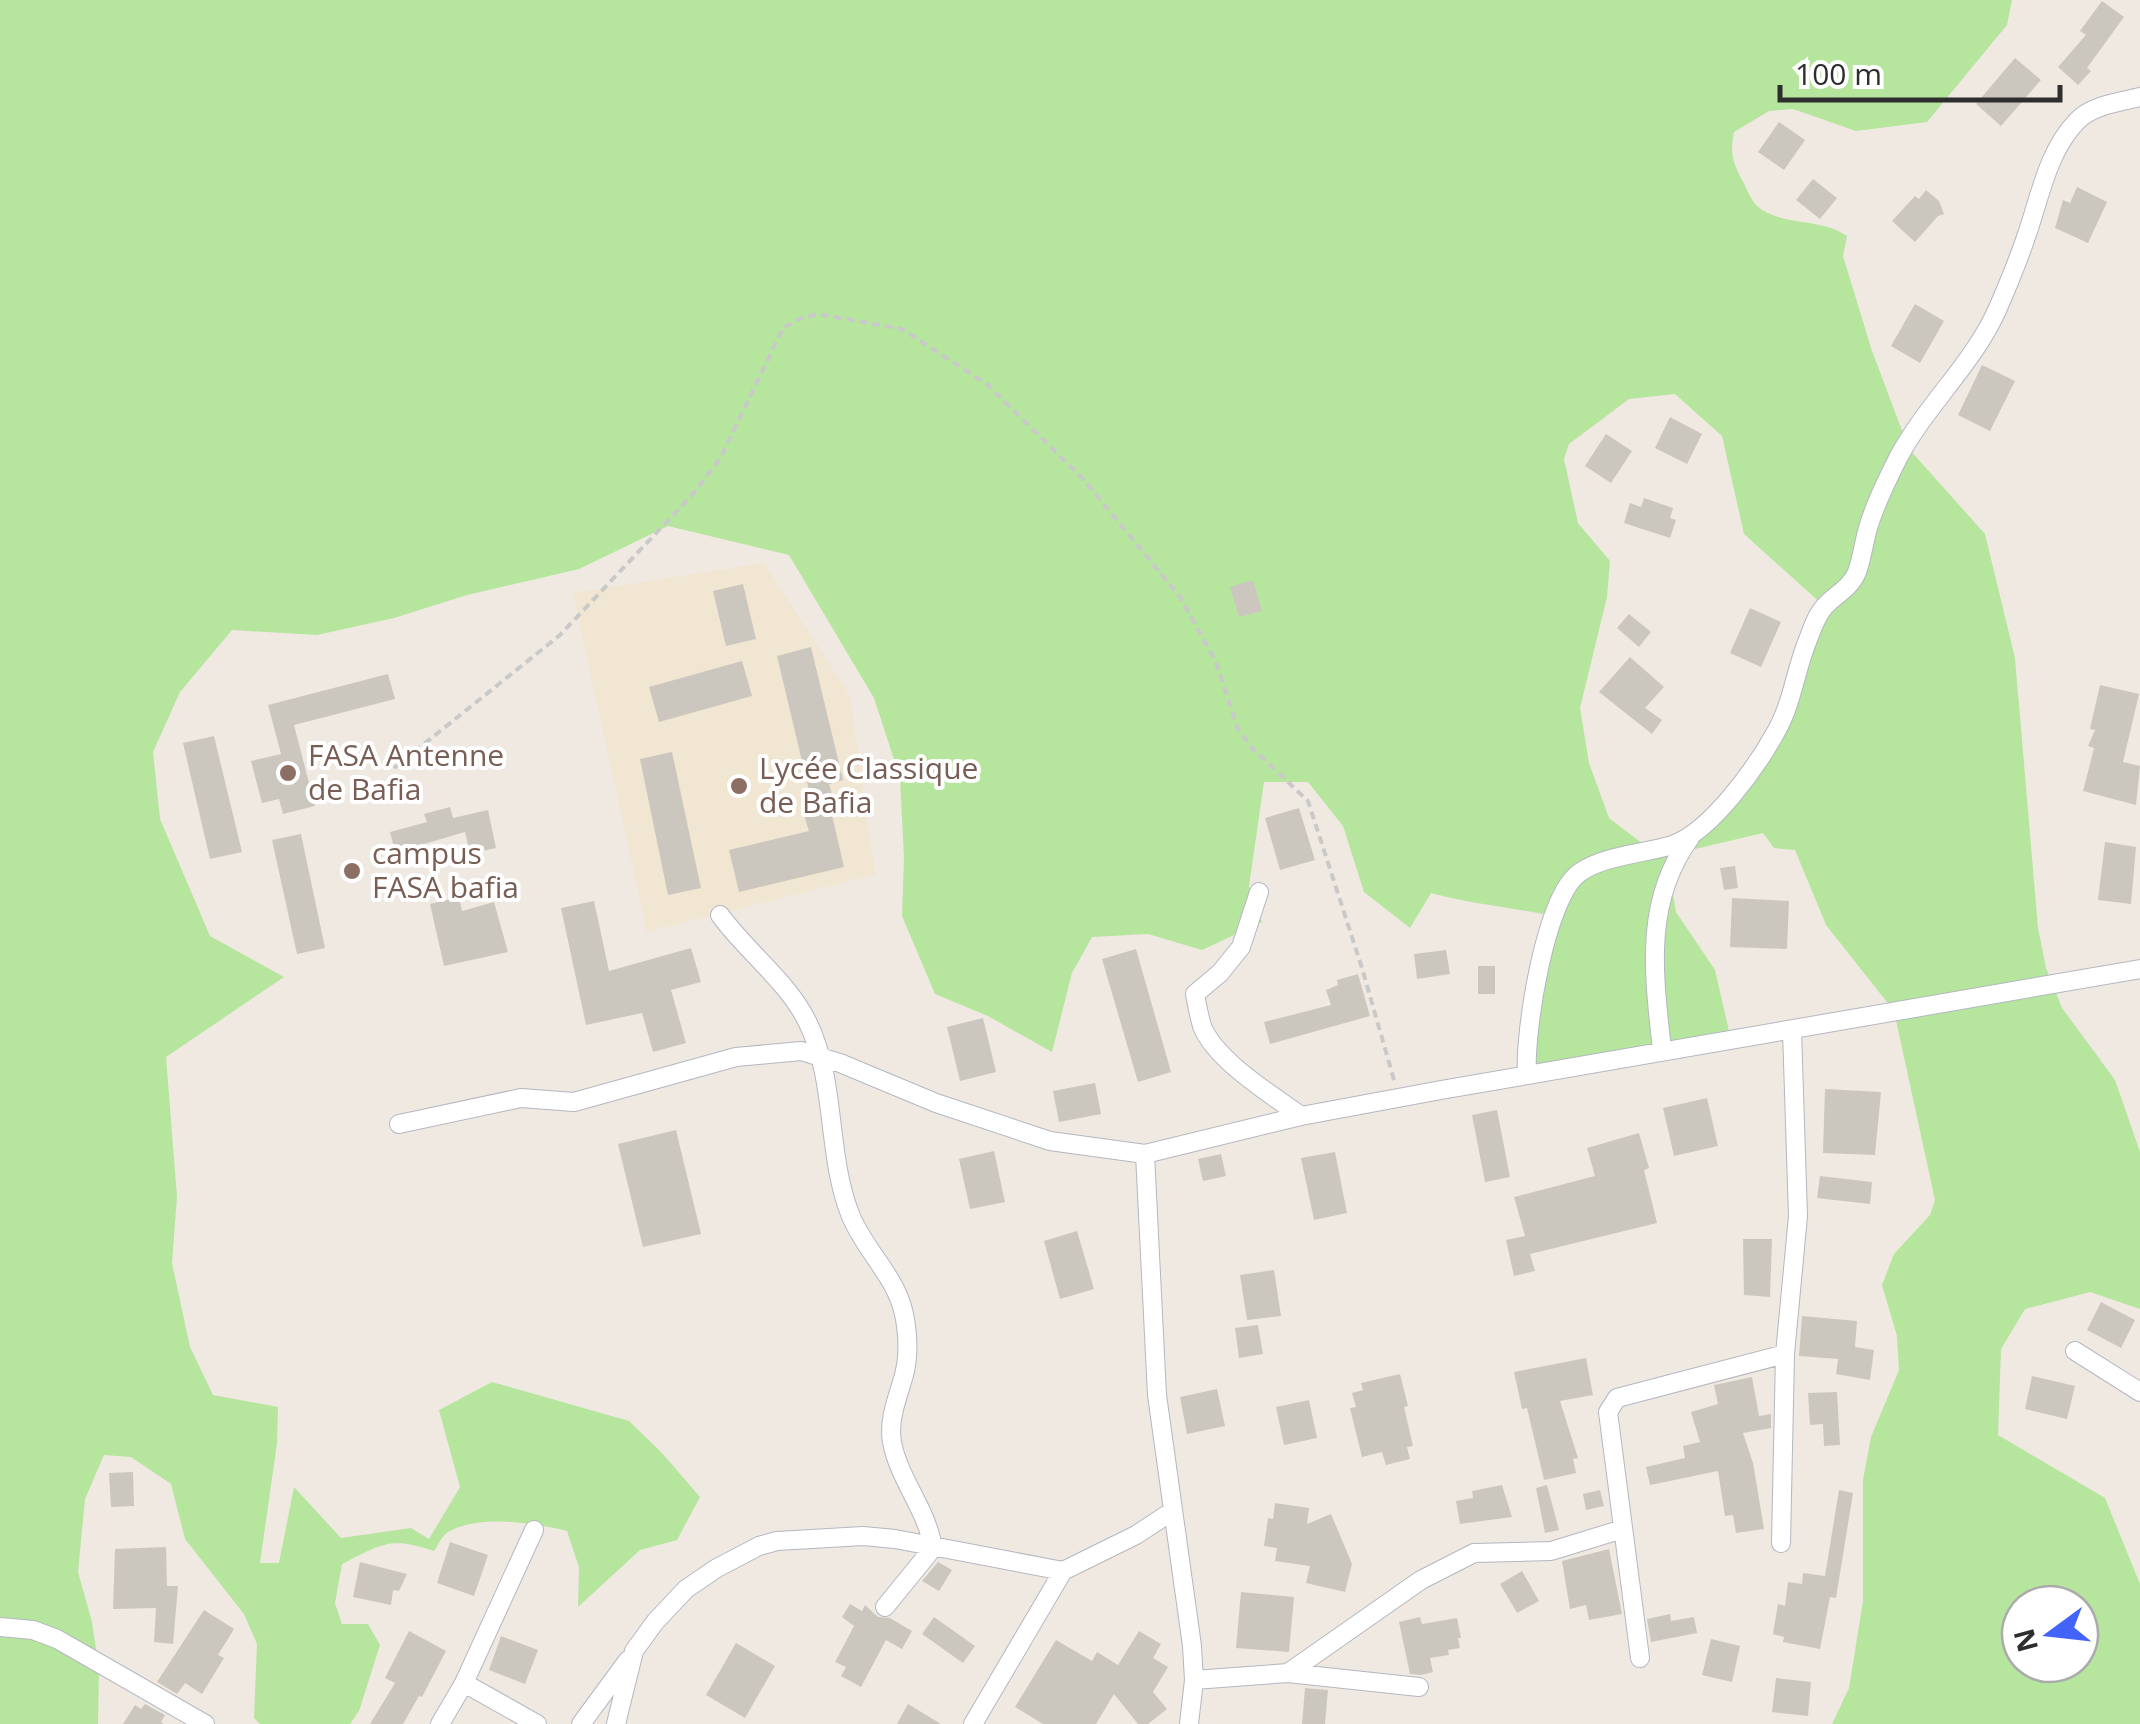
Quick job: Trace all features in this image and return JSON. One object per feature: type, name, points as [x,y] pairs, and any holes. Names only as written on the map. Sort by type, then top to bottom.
[{"type":"street","points":[[1662,1050],[1656,934],[1667,874],[1690,838],[1722,808],[1778,728],[1792,692],[1798,661],[1824,606],[1842,593],[1856,573],[1875,507],[1900,456],[1972,355],[1997,311],[2054,154],[2078,119],[2104,106],[2140,97]]},
{"type":"street","points":[[1527,1074],[1534,996],[1553,914],[1564,890],[1578,874],[1593,866],[1690,838]]},
{"type":"street","points":[[1259,892],[1240,948],[1220,973],[1195,994],[1203,1029],[1218,1048],[1248,1078],[1301,1116]]},
{"type":"street","points":[[720,915],[793,999],[808,1022],[820,1057],[833,1144],[849,1212],[869,1252],[896,1290],[904,1313],[907,1357],[892,1413],[891,1439],[933,1548]]},
{"type":"street","points":[[399,1124],[521,1098],[574,1102],[736,1056],[800,1051],[1050,1142],[1146,1154],[1301,1116],[2140,969]]},
{"type":"street","points":[[1781,1544],[1785,1354],[1798,1216],[1792,1031]]},
{"type":"street","points":[[1146,1154],[1158,1395],[1192,1646],[1190,1724]]},
{"type":"street","points":[[2075,1351],[2140,1392]]},
{"type":"street","points":[[1640,1658],[1608,1412],[1611,1404],[1616,1398],[1785,1354]]},
{"type":"street","points":[[973,1724],[1063,1570],[1136,1535],[1171,1512]]},
{"type":"street","points":[[1288,1674],[1421,1580],[1474,1553],[1551,1551],[1623,1529]]},
{"type":"street","points":[[440,1724],[464,1683],[534,1530]]},
{"type":"street","points":[[581,1724],[655,1622],[686,1589],[759,1546],[777,1541],[863,1536],[1063,1570]]},
{"type":"street","points":[[885,1607],[933,1548]]},
{"type":"street","points":[[0,1627],[33,1630],[56,1638],[205,1724]]},
{"type":"street","points":[[616,1724],[634,1651]]},
{"type":"street","points":[[1194,1680],[1288,1674],[1419,1687]]},
{"type":"street","points":[[464,1683],[537,1724]]},
{"type":"path","points":[[394,768],[560,634],[693,494],[721,458],[784,328],[799,318],[818,314],[902,329],[988,385],[1084,480],[1180,596],[1216,662],[1238,729],[1252,748],[1308,801],[1400,1099]]},
{"type":"shaded area","name":"Lycée Classique de Bafia","points":[[764,563],[850,696],[875,875],[647,932],[573,593]]},
{"type":"green space","points":[[0,0],[2012,0],[2007,25],[1927,122],[1856,131],[1793,109],[1769,111],[1734,132],[1732,150],[1738,172],[1757,206],[1778,217],[1825,226],[1847,236],[1843,256],[1872,351],[1909,449],[1985,534],[2015,658],[2038,928],[2046,968],[2062,1008],[2115,1080],[2140,1152],[2140,1309],[2090,1292],[2025,1309],[2001,1349],[1998,1435],[2105,1498],[2140,1584],[2140,1724],[1832,1724],[1849,1688],[1863,1601],[1863,1480],[1871,1437],[1899,1370],[1897,1336],[1882,1285],[1894,1254],[1930,1215],[1935,1200],[1894,1011],[1826,925],[1795,850],[1774,848],[1763,833],[1678,853],[1672,888],[1676,912],[1715,970],[1731,1040],[1525,1077],[1552,916],[1431,893],[1410,928],[1364,892],[1343,826],[1308,782],[1264,782],[1249,886],[1262,922],[1202,950],[1148,934],[1092,937],[1072,973],[1052,1052],[988,1016],[935,994],[902,916],[900,778],[874,698],[789,555],[668,526],[579,569],[467,595],[394,618],[317,635],[232,630],[180,692],[153,752],[160,819],[210,936],[284,977],[166,1057],[177,1197],[172,1263],[190,1347],[213,1395],[278,1407],[277,1443],[260,1563],[279,1563],[294,1487],[341,1538],[411,1528],[429,1539],[460,1487],[439,1410],[492,1382],[629,1421],[700,1497],[677,1540],[640,1550],[578,1607],[579,1567],[567,1531],[523,1523],[475,1523],[448,1532],[434,1551],[396,1543],[367,1551],[342,1564],[335,1603],[342,1624],[368,1624],[380,1645],[359,1711],[350,1724],[260,1724],[254,1718],[257,1644],[244,1614],[185,1539],[171,1484],[131,1457],[104,1455],[85,1499],[78,1572],[92,1622],[99,1669],[98,1724],[0,1724]],"holes":[[[1675,394],[1722,436],[1744,534],[1824,606],[1778,728],[1696,832],[1643,844],[1609,818],[1589,763],[1580,708],[1607,597],[1610,561],[1578,523],[1564,459],[1569,444],[1629,399]]]},
{"type":"building","points":[[2102,1],[2124,17],[2078,85],[2058,67],[2086,35],[2080,31]]},
{"type":"building","points":[[2015,58],[2041,80],[2001,126],[1976,104]]},
{"type":"building","points":[[1779,122],[1805,140],[1784,170],[1758,152]]},
{"type":"building","points":[[1813,179],[1837,198],[1820,219],[1796,200]]},
{"type":"building","points":[[2077,187],[2107,202],[2088,243],[2055,228],[2063,200],[2070,203]]},
{"type":"building","points":[[1926,190],[1939,201],[1944,214],[1915,242],[1892,221]]},
{"type":"building","points":[[1915,304],[1944,321],[1920,363],[1891,346]]},
{"type":"building","points":[[1982,365],[2015,381],[1990,431],[1958,415]]},
{"type":"building","points":[[1670,417],[1702,434],[1687,464],[1655,448]]},
{"type":"building","points":[[1606,434],[1632,451],[1611,483],[1585,466]]},
{"type":"building","points":[[1644,498],[1673,508],[1670,518],[1676,520],[1670,538],[1624,523],[1630,503],[1641,507]]},
{"type":"building","points":[[1253,580],[1262,611],[1239,617],[1230,587]]},
{"type":"building","points":[[743,584],[756,639],[726,646],[713,591]]},
{"type":"building","points":[[1750,608],[1781,622],[1761,667],[1730,653]]},
{"type":"building","points":[[1629,614],[1651,632],[1639,647],[1617,628]]},
{"type":"building","points":[[811,647],[843,780],[829,784],[838,814],[832,815],[844,867],[739,892],[729,850],[809,831],[801,806],[812,803],[777,656]]},
{"type":"building","points":[[1630,657],[1664,687],[1645,708],[1662,720],[1652,734],[1599,692]]},
{"type":"building","points":[[742,661],[752,696],[659,722],[649,687]]},
{"type":"building","points":[[388,674],[395,699],[294,725],[315,806],[283,814],[279,799],[262,803],[251,761],[281,754],[268,705]]},
{"type":"building","points":[[2100,685],[2139,694],[2123,762],[2140,766],[2136,805],[2083,791],[2094,748],[2088,746],[2095,730],[2090,729]]},
{"type":"building","points":[[214,736],[242,852],[210,859],[183,743]]},
{"type":"building","points":[[672,752],[701,888],[668,895],[640,759]]},
{"type":"building","points":[[450,807],[453,818],[488,810],[496,848],[470,854],[465,832],[424,844],[427,856],[398,863],[390,832],[427,822],[424,814]]},
{"type":"building","points":[[1299,808],[1315,860],[1280,870],[1265,818]]},
{"type":"building","points":[[301,834],[325,948],[297,954],[272,840]]},
{"type":"building","points":[[2105,842],[2136,847],[2131,904],[2098,900]]},
{"type":"building","points":[[1735,866],[1738,888],[1724,890],[1720,868]]},
{"type":"building","points":[[459,897],[462,911],[494,902],[508,952],[444,966],[430,904]]},
{"type":"building","points":[[1732,898],[1789,901],[1787,949],[1730,947]]},
{"type":"building","points":[[594,901],[609,971],[691,948],[701,982],[671,990],[686,1043],[653,1052],[642,1013],[586,1025],[561,908]]},
{"type":"building","points":[[1136,949],[1171,1072],[1138,1082],[1102,959]]},
{"type":"building","points":[[1446,950],[1450,974],[1417,979],[1414,954]]},
{"type":"building","points":[[1478,966],[1495,966],[1495,994],[1478,994]]},
{"type":"building","points":[[1358,974],[1370,1016],[1270,1044],[1264,1022],[1331,1005],[1326,990],[1338,985],[1337,980]]},
{"type":"building","points":[[983,1018],[996,1072],[960,1081],[947,1027]]},
{"type":"building","points":[[1095,1083],[1101,1114],[1059,1122],[1053,1091]]},
{"type":"building","points":[[1825,1089],[1881,1092],[1875,1155],[1823,1153]]},
{"type":"building","points":[[1707,1098],[1718,1146],[1674,1156],[1663,1108]]},
{"type":"building","points":[[1497,1110],[1510,1177],[1485,1182],[1472,1115]]},
{"type":"building","points":[[676,1130],[701,1234],[643,1247],[618,1144]]},
{"type":"building","points":[[1639,1133],[1657,1223],[1530,1254],[1535,1271],[1514,1276],[1506,1240],[1525,1236],[1514,1197],[1595,1176],[1587,1148]]},
{"type":"building","points":[[994,1151],[1005,1202],[970,1209],[959,1159]]},
{"type":"building","points":[[1335,1152],[1347,1213],[1314,1220],[1301,1158]]},
{"type":"building","points":[[1221,1154],[1226,1176],[1203,1181],[1198,1159]]},
{"type":"building","points":[[1820,1176],[1872,1182],[1870,1204],[1817,1198]]},
{"type":"building","points":[[1077,1231],[1094,1289],[1060,1299],[1044,1241]]},
{"type":"building","points":[[1743,1239],[1772,1239],[1770,1297],[1744,1295]]},
{"type":"building","points":[[1274,1270],[1281,1316],[1247,1320],[1240,1275]]},
{"type":"building","points":[[2101,1302],[2135,1320],[2121,1348],[2087,1330]]},
{"type":"building","points":[[1802,1316],[1857,1321],[1855,1347],[1874,1350],[1870,1380],[1836,1374],[1838,1359],[1799,1356]]},
{"type":"building","points":[[1258,1325],[1263,1354],[1239,1358],[1235,1328]]},
{"type":"building","points":[[1586,1358],[1593,1395],[1560,1401],[1578,1458],[1573,1459],[1576,1473],[1544,1480],[1514,1372]]},
{"type":"building","points":[[1400,1374],[1413,1446],[1407,1447],[1410,1459],[1386,1465],[1382,1452],[1362,1457],[1350,1408],[1356,1407],[1352,1393],[1363,1390],[1361,1383]]},
{"type":"building","points":[[2032,1376],[2075,1386],[2067,1419],[2025,1409]]},
{"type":"building","points":[[1752,1377],[1759,1416],[1771,1414],[1771,1428],[1743,1433],[1753,1463],[1764,1529],[1736,1533],[1733,1515],[1725,1516],[1718,1471],[1650,1485],[1646,1467],[1685,1458],[1683,1446],[1700,1442],[1691,1412],[1718,1404],[1714,1385]]},
{"type":"building","points":[[1217,1389],[1225,1426],[1187,1434],[1180,1397]]},
{"type":"building","points":[[1837,1392],[1840,1445],[1824,1446],[1823,1424],[1810,1425],[1808,1393]]},
{"type":"building","points":[[1309,1400],[1317,1438],[1284,1445],[1276,1407]]},
{"type":"building","points":[[133,1472],[134,1506],[111,1507],[109,1473]]},
{"type":"building","points":[[1502,1485],[1512,1517],[1460,1524],[1456,1501],[1473,1498],[1472,1491]]},
{"type":"building","points":[[1547,1485],[1559,1530],[1545,1533],[1536,1488]]},
{"type":"building","points":[[1600,1490],[1604,1506],[1586,1510],[1583,1494]]},
{"type":"building","points":[[1839,1490],[1853,1493],[1836,1598],[1830,1597],[1820,1649],[1783,1642],[1784,1637],[1773,1634],[1778,1604],[1785,1606],[1788,1582],[1802,1584],[1803,1573],[1825,1576]]},
{"type":"building","points":[[1275,1503],[1309,1508],[1307,1524],[1331,1514],[1352,1564],[1345,1592],[1306,1583],[1310,1566],[1275,1561],[1277,1548],[1264,1546],[1268,1518],[1273,1519]]},
{"type":"building","points":[[450,1542],[488,1555],[474,1596],[437,1583]]},
{"type":"building","points":[[166,1547],[167,1586],[178,1586],[173,1644],[154,1642],[156,1608],[113,1609],[115,1549]]},
{"type":"building","points":[[1609,1549],[1622,1614],[1589,1620],[1586,1605],[1570,1609],[1562,1561]]},
{"type":"building","points":[[360,1562],[407,1574],[399,1591],[393,1590],[391,1605],[353,1597]]},
{"type":"building","points":[[938,1562],[952,1570],[939,1591],[922,1581]]},
{"type":"building","points":[[1522,1571],[1539,1601],[1517,1613],[1500,1584]]},
{"type":"building","points":[[1241,1592],[1294,1597],[1289,1652],[1236,1648]]},
{"type":"building","points":[[850,1604],[862,1611],[865,1605],[878,1617],[890,1618],[912,1631],[902,1649],[886,1640],[861,1687],[841,1676],[846,1667],[835,1662],[854,1626],[842,1617]]},
{"type":"building","points":[[204,1610],[234,1629],[218,1655],[224,1658],[202,1694],[185,1683],[177,1694],[157,1682]]},
{"type":"building","points":[[1670,1614],[1671,1621],[1694,1617],[1697,1633],[1651,1642],[1647,1619]]},
{"type":"building","points":[[934,1617],[975,1646],[963,1663],[922,1634]]},
{"type":"building","points":[[1420,1617],[1422,1624],[1457,1618],[1461,1638],[1460,1648],[1448,1650],[1449,1655],[1430,1658],[1433,1672],[1421,1675],[1410,1674],[1399,1622]]},
{"type":"building","points":[[409,1631],[446,1651],[403,1724],[370,1724],[395,1683],[385,1678]]},
{"type":"building","points":[[1139,1631],[1161,1644],[1153,1658],[1168,1667],[1153,1692],[1167,1709],[1148,1724],[1138,1724],[1114,1694],[1096,1724],[1043,1724],[1015,1707],[1056,1640],[1092,1661],[1097,1652],[1118,1665]]},
{"type":"building","points":[[501,1636],[538,1650],[525,1684],[489,1670]]},
{"type":"building","points":[[1711,1639],[1740,1646],[1732,1682],[1702,1675]]},
{"type":"building","points":[[736,1643],[775,1666],[745,1718],[706,1695]]},
{"type":"building","points":[[1776,1678],[1811,1682],[1808,1716],[1772,1712]]},
{"type":"building","points":[[1305,1688],[1328,1690],[1325,1724],[1302,1724]]},
{"type":"building","points":[[145,1704],[165,1715],[161,1722],[164,1724],[123,1724],[135,1705],[141,1709]]},
{"type":"building","points":[[908,1704],[941,1724],[897,1724]]},
{"type":"place","name":"FASA Antenne de Bafia","points":[[288,773]]},
{"type":"place","name":"Lycée Classique de Bafia","points":[[739,786]]},
{"type":"place","name":"campus FASA bafia","points":[[352,871]]}]
